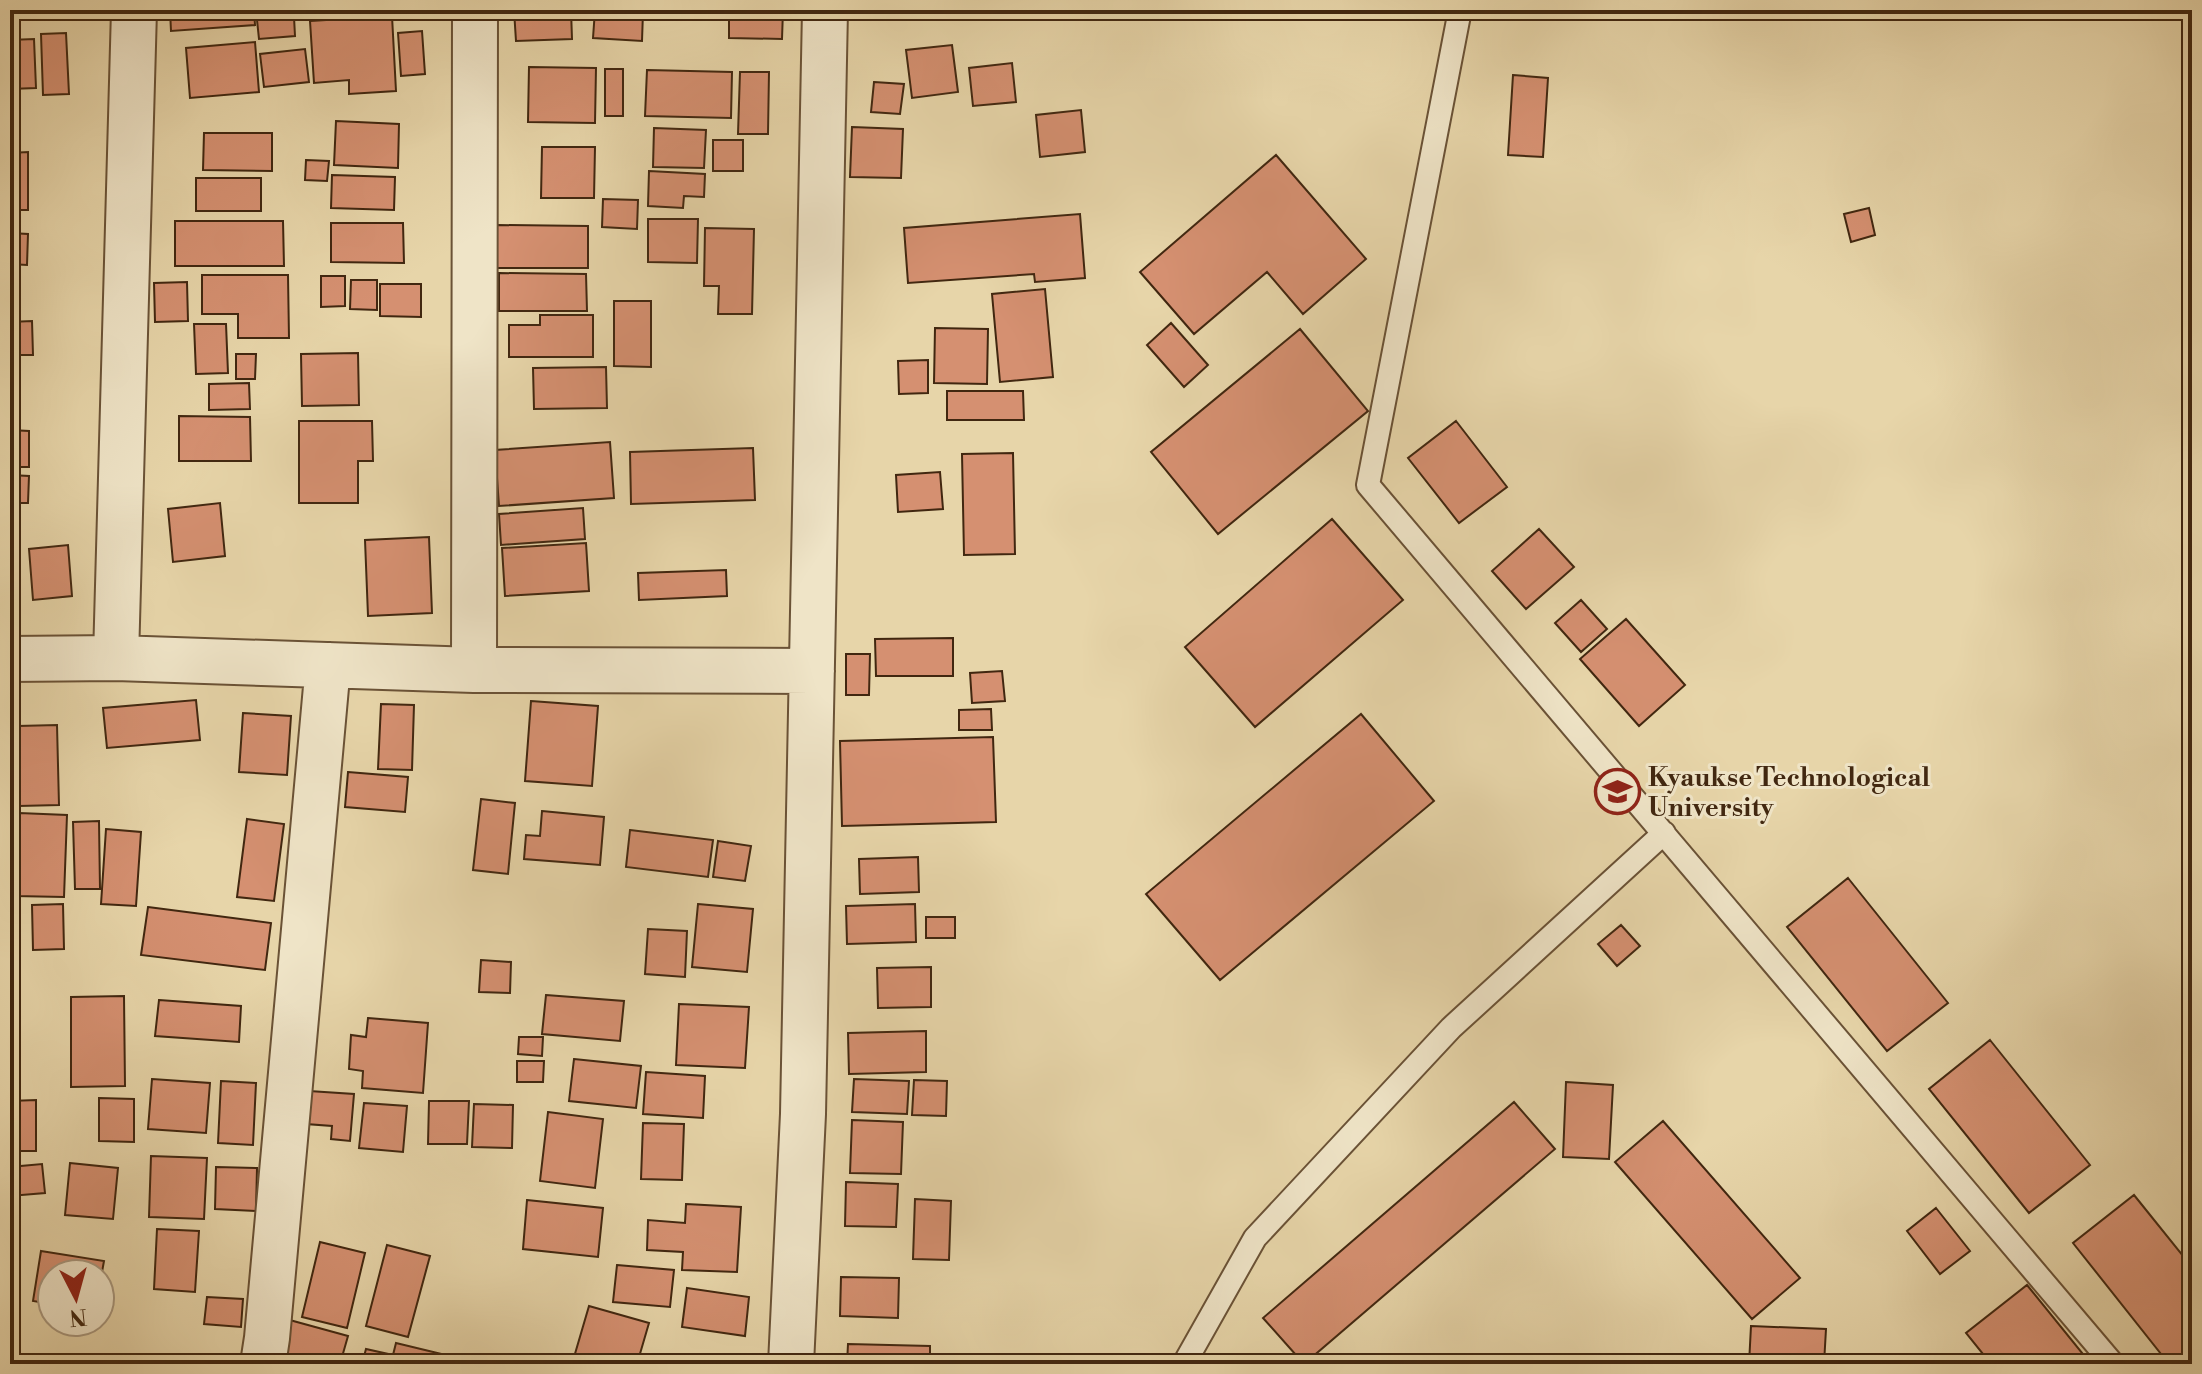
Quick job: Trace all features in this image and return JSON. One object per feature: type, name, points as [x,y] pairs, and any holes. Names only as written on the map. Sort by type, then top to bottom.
[{"type":"street","points":[[116,658],[134,10]]},
{"type":"street","points":[[474,670],[475,10]]},
{"type":"street","points":[[791,1364],[803,1114],[825,10]]},
{"type":"street","points":[[10,659],[116,658],[474,670],[812,671]]},
{"type":"street","points":[[263,1364],[328,665]]},
{"type":"lane","points":[[1460,10],[1368,485],[2113,1364]]},
{"type":"lane","points":[[1184,1364],[1255,1238],[1451,1028],[1664,833]]},
{"type":"building","points":[[10,10],[15,10],[15,32],[10,32]]},
{"type":"building","points":[[170,10],[254,10],[255,25],[171,31]]},
{"type":"building","points":[[514,10],[571,10],[572,39],[516,41]]},
{"type":"building","points":[[595,10],[643,12],[642,41],[593,38]]},
{"type":"building","points":[[729,10],[783,10],[782,39],[729,38]]},
{"type":"building","points":[[392,16],[396,91],[349,94],[349,80],[314,83],[310,21]]},
{"type":"building","points":[[294,17],[295,36],[259,39],[257,20]]},
{"type":"building","points":[[422,31],[425,74],[401,76],[398,33]]},
{"type":"building","points":[[66,33],[69,94],[43,95],[41,34]]},
{"type":"building","points":[[34,39],[36,88],[10,89],[10,40]]},
{"type":"building","points":[[255,42],[259,92],[190,98],[186,48]]},
{"type":"building","points":[[952,45],[958,92],[912,98],[906,50]]},
{"type":"building","points":[[305,49],[309,82],[264,87],[260,54]]},
{"type":"building","points":[[1012,63],[1016,102],[973,106],[969,68]]},
{"type":"building","points":[[529,67],[596,68],[595,123],[528,122]]},
{"type":"building","points":[[605,69],[623,69],[623,116],[605,116]]},
{"type":"building","points":[[647,70],[732,72],[731,118],[645,116]]},
{"type":"building","points":[[740,72],[769,72],[768,134],[738,134]]},
{"type":"building","points":[[1513,75],[1548,78],[1543,157],[1508,155]]},
{"type":"building","points":[[874,82],[904,84],[900,114],[871,112]]},
{"type":"building","points":[[1081,110],[1085,152],[1040,157],[1036,115]]},
{"type":"building","points":[[336,121],[399,124],[398,168],[334,165]]},
{"type":"building","points":[[852,127],[903,129],[901,178],[850,177]]},
{"type":"building","points":[[654,128],[706,130],[704,168],[653,167]]},
{"type":"building","points":[[204,133],[272,133],[272,171],[203,170]]},
{"type":"building","points":[[713,140],[743,140],[743,171],[713,171]]},
{"type":"building","points":[[542,147],[595,147],[594,198],[541,198]]},
{"type":"building","points":[[28,152],[28,210],[10,210],[10,153]]},
{"type":"building","points":[[1276,155],[1366,259],[1303,314],[1267,272],[1194,334],[1140,272]]},
{"type":"building","points":[[306,160],[329,161],[327,181],[305,180]]},
{"type":"building","points":[[649,171],[705,174],[704,197],[684,196],[683,208],[648,206]]},
{"type":"building","points":[[332,175],[395,177],[394,210],[331,208]]},
{"type":"building","points":[[196,178],[261,178],[261,211],[196,211]]},
{"type":"building","points":[[603,199],[638,200],[637,229],[602,227]]},
{"type":"building","points":[[1869,208],[1875,235],[1851,242],[1844,214]]},
{"type":"building","points":[[1080,214],[1085,278],[1035,282],[1034,274],[908,283],[904,228]]},
{"type":"building","points":[[648,219],[698,219],[697,263],[648,262]]},
{"type":"building","points":[[175,221],[283,221],[284,266],[175,266]]},
{"type":"building","points":[[331,223],[403,223],[404,263],[331,262]]},
{"type":"building","points":[[497,225],[588,226],[588,268],[496,268]]},
{"type":"building","points":[[705,228],[754,229],[752,314],[718,314],[719,286],[704,286]]},
{"type":"building","points":[[10,233],[28,234],[27,265],[10,264]]},
{"type":"building","points":[[499,273],[586,274],[587,311],[499,311]]},
{"type":"building","points":[[202,275],[288,275],[289,338],[238,338],[238,314],[202,314]]},
{"type":"building","points":[[321,276],[345,276],[345,306],[321,307]]},
{"type":"building","points":[[351,280],[377,280],[377,310],[350,309]]},
{"type":"building","points":[[187,282],[188,321],[155,322],[154,283]]},
{"type":"building","points":[[380,284],[421,284],[421,317],[380,316]]},
{"type":"building","points":[[1045,289],[1053,377],[1000,382],[992,294]]},
{"type":"building","points":[[614,301],[651,301],[651,367],[614,366]]},
{"type":"building","points":[[540,315],[593,315],[593,357],[509,357],[509,325],[540,325]]},
{"type":"building","points":[[32,321],[33,355],[10,355],[10,322]]},
{"type":"building","points":[[1171,323],[1208,365],[1184,387],[1147,345]]},
{"type":"building","points":[[194,324],[226,324],[228,373],[196,374]]},
{"type":"building","points":[[935,328],[988,329],[987,384],[934,383]]},
{"type":"building","points":[[1300,329],[1368,411],[1218,534],[1151,452]]},
{"type":"building","points":[[358,353],[359,405],[302,406],[301,354]]},
{"type":"building","points":[[236,354],[256,354],[255,379],[236,379]]},
{"type":"building","points":[[928,360],[928,393],[899,394],[898,361]]},
{"type":"building","points":[[606,367],[607,408],[534,409],[533,368]]},
{"type":"building","points":[[249,383],[250,409],[209,410],[209,384]]},
{"type":"building","points":[[947,391],[1023,391],[1024,420],[947,420]]},
{"type":"building","points":[[179,416],[250,417],[251,461],[179,461]]},
{"type":"building","points":[[299,421],[372,421],[373,461],[358,461],[358,503],[299,503]]},
{"type":"building","points":[[1456,421],[1507,487],[1459,523],[1408,458]]},
{"type":"building","points":[[10,430],[29,431],[29,467],[10,467]]},
{"type":"building","points":[[610,442],[614,498],[499,506],[495,450]]},
{"type":"building","points":[[753,448],[755,500],[631,504],[630,452]]},
{"type":"building","points":[[1013,453],[1015,554],[964,555],[962,454]]},
{"type":"building","points":[[940,472],[943,509],[898,512],[896,475]]},
{"type":"building","points":[[10,475],[29,476],[28,503],[10,503]]},
{"type":"building","points":[[220,503],[225,556],[173,562],[168,509]]},
{"type":"building","points":[[583,508],[585,539],[501,545],[499,514]]},
{"type":"building","points":[[1332,519],[1403,600],[1255,727],[1185,647]]},
{"type":"building","points":[[1539,529],[1574,567],[1526,609],[1492,571]]},
{"type":"building","points":[[429,537],[432,613],[368,616],[365,540]]},
{"type":"building","points":[[586,543],[589,591],[505,596],[502,548]]},
{"type":"building","points":[[10,545],[14,545],[17,600],[10,600]]},
{"type":"building","points":[[68,545],[72,596],[33,600],[29,549]]},
{"type":"building","points":[[726,570],[727,596],[639,600],[638,573]]},
{"type":"building","points":[[1581,600],[1607,629],[1581,652],[1555,623]]},
{"type":"building","points":[[1626,619],[1685,685],[1639,726],[1580,659]]},
{"type":"building","points":[[953,638],[953,676],[876,676],[875,639]]},
{"type":"building","points":[[846,654],[870,654],[869,695],[846,695]]},
{"type":"building","points":[[1002,671],[1005,701],[972,703],[970,673]]},
{"type":"building","points":[[196,700],[200,740],[107,748],[103,708]]},
{"type":"building","points":[[531,701],[598,706],[592,786],[525,781]]},
{"type":"building","points":[[381,704],[414,705],[412,770],[378,769]]},
{"type":"building","points":[[991,709],[992,730],[959,730],[959,710]]},
{"type":"building","points":[[243,713],[291,716],[287,775],[239,772]]},
{"type":"building","points":[[1361,714],[1434,801],[1220,980],[1146,894]]},
{"type":"building","points":[[57,725],[59,805],[19,806],[18,726]]},
{"type":"building","points":[[993,737],[996,822],[842,826],[840,741]]},
{"type":"building","points":[[348,772],[408,777],[405,812],[345,807]]},
{"type":"building","points":[[481,799],[515,803],[508,874],[473,870]]},
{"type":"building","points":[[542,811],[604,817],[600,865],[524,859],[526,835],[540,836]]},
{"type":"building","points":[[19,813],[67,815],[64,897],[15,896]]},
{"type":"building","points":[[247,819],[284,824],[274,901],[237,897]]},
{"type":"building","points":[[99,821],[100,889],[75,889],[73,822]]},
{"type":"building","points":[[106,829],[141,832],[136,906],[101,904]]},
{"type":"building","points":[[630,830],[713,840],[708,877],[626,867]]},
{"type":"building","points":[[718,841],[751,846],[745,881],[713,877]]},
{"type":"building","points":[[918,857],[919,892],[860,894],[859,859]]},
{"type":"building","points":[[1848,878],[1948,1003],[1887,1051],[1787,927]]},
{"type":"building","points":[[63,904],[64,949],[33,950],[32,905]]},
{"type":"building","points":[[698,904],[753,909],[747,972],[692,967]]},
{"type":"building","points":[[915,904],[916,942],[847,944],[846,906]]},
{"type":"building","points":[[148,907],[271,923],[265,970],[141,955]]},
{"type":"building","points":[[926,917],[955,917],[955,938],[926,938]]},
{"type":"building","points":[[1621,925],[1640,946],[1617,966],[1598,944]]},
{"type":"building","points":[[648,929],[687,931],[685,977],[645,974]]},
{"type":"building","points":[[481,960],[511,962],[510,993],[479,992]]},
{"type":"building","points":[[931,967],[931,1007],[878,1008],[877,968]]},
{"type":"building","points":[[546,995],[624,1001],[620,1041],[542,1034]]},
{"type":"building","points":[[124,996],[125,1086],[71,1087],[71,997]]},
{"type":"building","points":[[159,1000],[241,1006],[239,1042],[155,1036]]},
{"type":"building","points":[[679,1004],[749,1007],[745,1068],[676,1065]]},
{"type":"building","points":[[368,1018],[428,1023],[423,1093],[362,1088],[363,1071],[349,1069],[351,1035],[366,1037]]},
{"type":"building","points":[[926,1031],[926,1072],[849,1074],[848,1033]]},
{"type":"building","points":[[519,1037],[543,1037],[542,1056],[518,1054]]},
{"type":"building","points":[[1990,1040],[2090,1165],[2029,1213],[1929,1089]]},
{"type":"building","points":[[574,1059],[641,1066],[636,1108],[569,1101]]},
{"type":"building","points":[[517,1061],[544,1061],[543,1082],[517,1082]]},
{"type":"building","points":[[646,1072],[705,1076],[703,1118],[643,1114]]},
{"type":"building","points":[[152,1079],[210,1083],[206,1133],[148,1129]]},
{"type":"building","points":[[854,1079],[909,1081],[907,1114],[852,1112]]},
{"type":"building","points":[[914,1080],[947,1081],[946,1116],[912,1115]]},
{"type":"building","points":[[221,1081],[256,1083],[253,1145],[218,1143]]},
{"type":"building","points":[[1566,1082],[1613,1085],[1609,1159],[1563,1157]]},
{"type":"building","points":[[309,1091],[354,1094],[350,1141],[331,1139],[332,1126],[306,1124]]},
{"type":"building","points":[[99,1098],[134,1099],[134,1142],[99,1141]]},
{"type":"building","points":[[36,1100],[36,1151],[10,1151],[10,1101]]},
{"type":"building","points":[[429,1101],[469,1101],[467,1144],[428,1144]]},
{"type":"building","points":[[1514,1102],[1555,1149],[1304,1364],[1263,1318]]},
{"type":"building","points":[[364,1103],[407,1106],[403,1152],[359,1148]]},
{"type":"building","points":[[474,1104],[513,1105],[512,1148],[472,1147]]},
{"type":"building","points":[[548,1112],[603,1119],[595,1188],[540,1181]]},
{"type":"building","points":[[852,1120],[903,1122],[901,1174],[850,1173]]},
{"type":"building","points":[[1663,1121],[1800,1278],[1752,1319],[1615,1162]]},
{"type":"building","points":[[643,1123],[684,1124],[682,1180],[641,1179]]},
{"type":"building","points":[[151,1156],[207,1158],[204,1219],[149,1217]]},
{"type":"building","points":[[70,1163],[118,1168],[113,1219],[65,1215]]},
{"type":"building","points":[[42,1164],[45,1193],[10,1196],[10,1167]]},
{"type":"building","points":[[216,1167],[257,1168],[256,1211],[215,1209]]},
{"type":"building","points":[[846,1182],[898,1184],[896,1227],[845,1226]]},
{"type":"building","points":[[2134,1195],[2192,1267],[2192,1353],[2178,1364],[2169,1364],[2073,1243]]},
{"type":"building","points":[[915,1199],[951,1201],[949,1260],[913,1259]]},
{"type":"building","points":[[527,1200],[603,1208],[598,1257],[523,1249]]},
{"type":"building","points":[[686,1204],[741,1207],[737,1272],[682,1270],[683,1252],[647,1250],[648,1220],[685,1223]]},
{"type":"building","points":[[1936,1208],[1970,1251],[1940,1274],[1907,1231]]},
{"type":"building","points":[[157,1229],[199,1231],[195,1292],[154,1289]]},
{"type":"building","points":[[320,1242],[365,1253],[347,1328],[302,1317]]},
{"type":"building","points":[[387,1245],[430,1256],[408,1337],[366,1326]]},
{"type":"building","points":[[41,1251],[85,1258],[40,1258]]},
{"type":"building","points":[[10,1256],[17,1256],[19,1285],[10,1286]]},
{"type":"building","points":[[617,1265],[674,1270],[670,1307],[613,1302]]},
{"type":"building","points":[[841,1277],[899,1278],[898,1318],[840,1316]]},
{"type":"building","points":[[2027,1285],[2091,1364],[1991,1364],[1966,1333]]},
{"type":"building","points":[[687,1288],[749,1297],[745,1336],[682,1327]]},
{"type":"building","points":[[207,1297],[243,1299],[241,1327],[204,1324]]},
{"type":"building","points":[[589,1306],[649,1323],[637,1364],[572,1364]]},
{"type":"building","points":[[286,1319],[348,1336],[340,1364],[292,1364],[294,1357],[277,1352]]},
{"type":"building","points":[[1751,1326],[1826,1329],[1824,1364],[1749,1364]]},
{"type":"building","points":[[396,1343],[454,1357],[453,1364],[362,1364],[366,1349],[393,1355]]},
{"type":"building","points":[[848,1344],[930,1346],[930,1364],[847,1364]]},
{"type":"building","points":[[10,1353],[43,1364],[10,1364]]},
{"type":"place","name":"Kyaukse Technological University","points":[[1617,792]]}]
